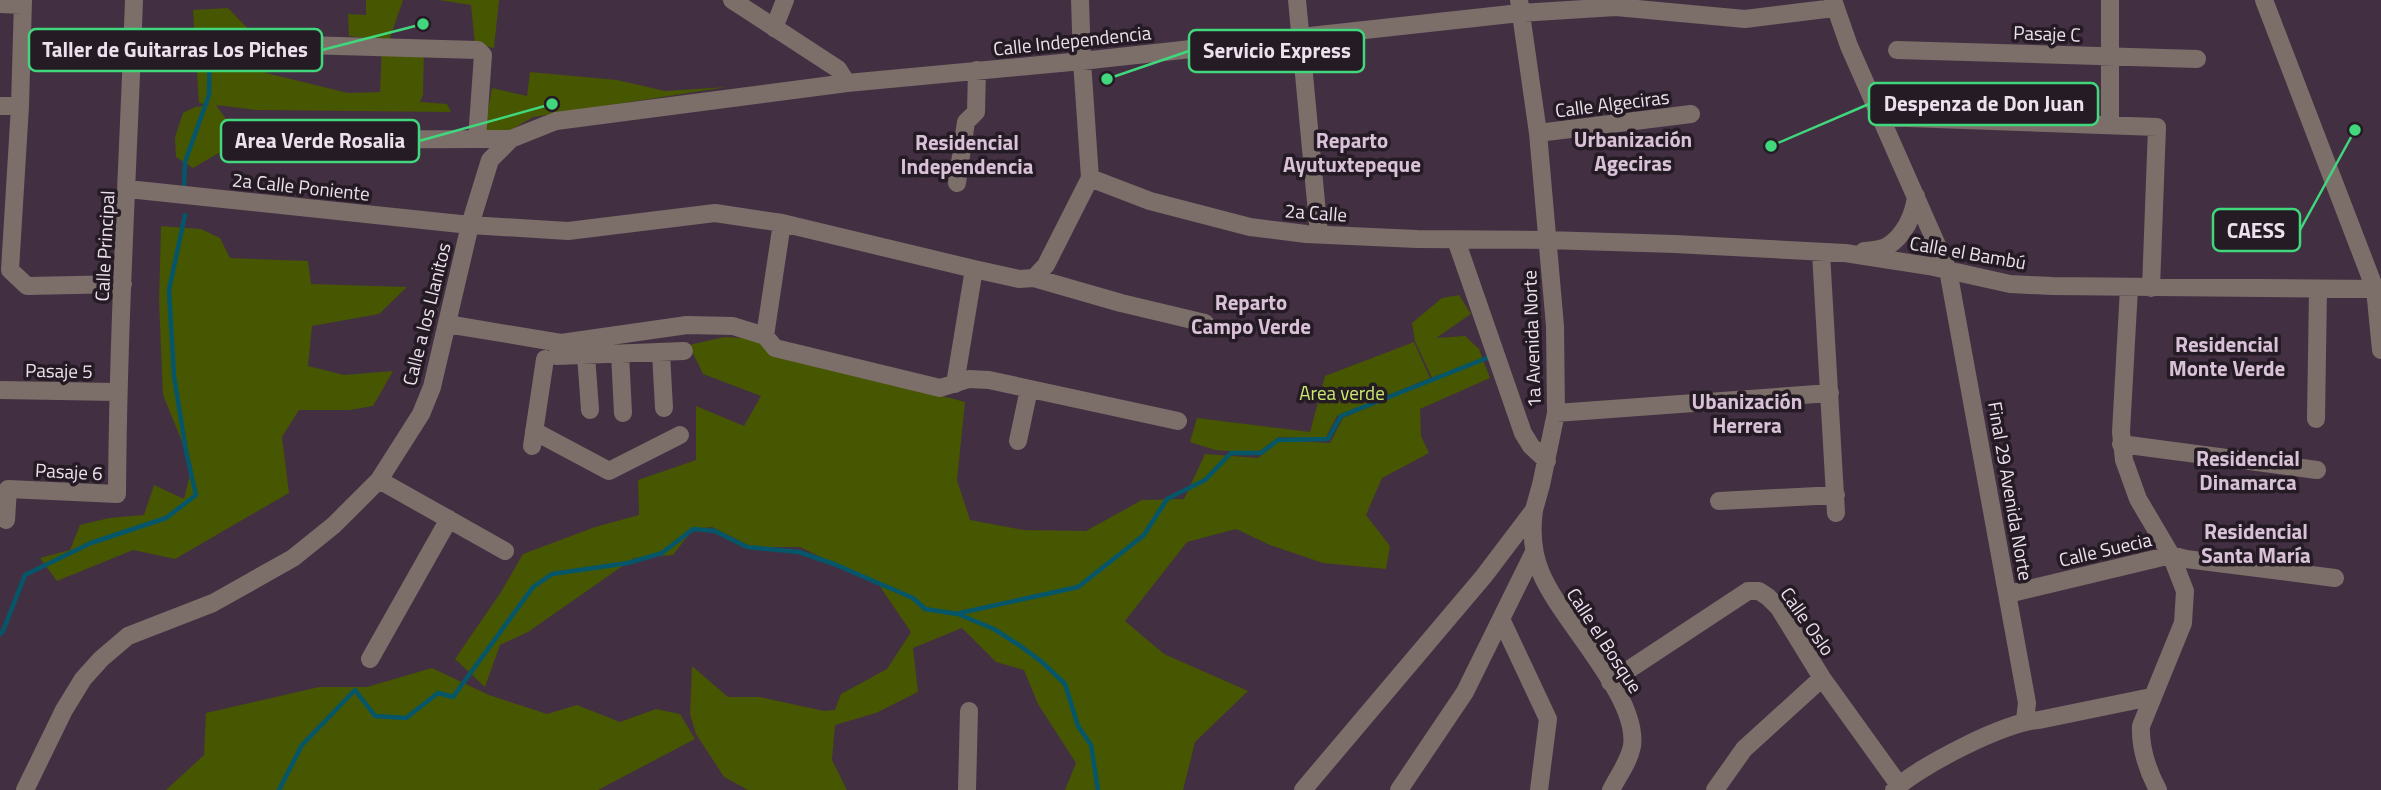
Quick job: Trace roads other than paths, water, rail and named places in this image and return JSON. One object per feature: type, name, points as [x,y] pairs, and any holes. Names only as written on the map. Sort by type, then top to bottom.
[{"type":"street","name":"Calle Principal","points":[[117,494],[117,392],[128,189],[134,0]]},
{"type":"street","points":[[732,0],[838,69],[847,83]]},
{"type":"street","points":[[774,28],[785,0]]},
{"type":"street","points":[[1034,278],[1046,265],[1090,178],[1080,0]]},
{"type":"street","points":[[1297,0],[1319,234]]},
{"type":"street","points":[[2109,0],[2110,125]]},
{"type":"street","points":[[2264,0],[2378,289],[2381,350]]},
{"type":"street","points":[[0,4],[22,2],[20,106],[10,270],[27,286],[123,284]]},
{"type":"street","name":"Calle Independencia","points":[[847,83],[1301,37],[1520,6],[1616,7],[1745,19],[1834,4]]},
{"type":"street","name":"Final 29 Avenida Norte","points":[[1834,4],[1880,117],[1948,270],[2027,703],[2025,720]]},
{"type":"street","name":"1a Avenida Norte","points":[[1303,790],[1484,576],[1534,510],[1556,413],[1555,326],[1538,134],[1520,6]]},
{"type":"street","points":[[269,44],[478,50],[483,55],[477,139]]},
{"type":"street","name":"Pasaje C","points":[[1896,50],[2197,59]]},
{"type":"street","points":[[957,183],[966,122],[976,112],[977,70]]},
{"type":"street","name":"Calle a los Llanitos","points":[[25,790],[64,710],[83,679],[101,659],[128,636],[213,603],[293,558],[334,525],[379,480],[421,414],[432,387],[470,225],[490,160],[511,139],[556,121],[847,83]]},
{"type":"street","points":[[0,106],[20,106]]},
{"type":"street","name":"Calle Algeciras","points":[[1538,134],[1691,114]]},
{"type":"street","points":[[1880,117],[2157,127],[2151,288]]},
{"type":"street","points":[[250,140],[511,139]]},
{"type":"street","name":"2a Calle","points":[[1090,178],[1150,201],[1250,227],[1319,234],[1456,240],[1548,240]]},
{"type":"street","name":"2a Calle Poniente","points":[[128,189],[470,225],[568,231],[715,213],[782,223],[1019,279],[1034,278],[1205,324]]},
{"type":"street","points":[[1845,253],[1884,248],[1894,240],[1905,227],[1914,209],[1916,196]]},
{"type":"street","points":[[765,336],[782,223]]},
{"type":"street","points":[[1456,240],[1523,433],[1531,446],[1547,461]]},
{"type":"street","name":"Calle el Bambú","points":[[1548,240],[1845,253],[1948,270],[2010,284],[2129,288],[2378,289]]},
{"type":"street","points":[[1719,502],[1836,504],[1821,253]]},
{"type":"street","points":[[955,384],[974,269]]},
{"type":"street","points":[[2129,288],[2121,444],[2138,499],[2171,555],[2185,591],[2183,623],[2141,726],[2141,739],[2158,790]]},
{"type":"street","points":[[2316,419],[2318,289]]},
{"type":"street","points":[[447,324],[561,343],[687,326],[733,326],[765,336],[775,348],[940,388],[969,379],[989,380],[1178,421]]},
{"type":"street","points":[[680,435],[609,471],[533,439],[550,357],[684,351]]},
{"type":"street","points":[[661,352],[664,408]]},
{"type":"street","points":[[620,354],[623,413]]},
{"type":"street","points":[[586,355],[590,410]]},
{"type":"street","points":[[1018,441],[1030,389]]},
{"type":"street","name":"Pasaje 5","points":[[0,390],[117,392]]},
{"type":"street","points":[[1556,413],[1830,393]]},
{"type":"street","points":[[2121,444],[2317,470]]},
{"type":"street","points":[[379,480],[505,551]]},
{"type":"street","name":"Pasaje 6","points":[[6,520],[8,489],[117,494]]},
{"type":"street","name":"Calle el Bosque","points":[[1534,510],[1532,538],[1539,570],[1552,596],[1625,708],[1632,738],[1628,759],[1611,790]]},
{"type":"street","points":[[370,659],[449,519]]},
{"type":"street","points":[[1399,790],[1465,692],[1534,552]]},
{"type":"street","points":[[2171,555],[2334,578]]},
{"type":"street","name":"Calle Suecia","points":[[2008,594],[2171,555]]},
{"type":"street","name":"Calle Oslo","points":[[1610,682],[1748,591],[1759,591],[1779,608],[1822,678],[1897,787]]},
{"type":"street","points":[[1502,621],[1548,719],[1539,790]]},
{"type":"street","points":[[1715,790],[1744,749],[1822,678]]},
{"type":"street","points":[[1897,787],[1962,746],[2025,720],[2039,720],[2151,697]]},
{"type":"street","points":[[967,790],[969,711]]},
{"type":"waterway","points":[[184,185],[185,162],[209,95],[210,34]]},
{"type":"waterway","points":[[0,634],[25,575],[91,543],[166,518],[196,495],[174,376],[169,290],[185,215]]},
{"type":"waterway","points":[[960,613],[1078,587],[1144,535],[1167,499],[1205,480],[1231,453],[1261,453],[1278,440],[1328,439],[1341,416],[1492,356]]},
{"type":"waterway","points":[[279,790],[302,745],[355,690],[375,716],[406,718],[438,693],[453,697],[533,587],[552,574],[628,563],[662,553],[693,529],[715,531],[747,547],[799,552],[834,564],[913,598],[925,609],[958,614],[994,629],[1019,645],[1065,684],[1078,726],[1091,745],[1098,790]]},
{"type":"place","name":"Taller de Guitarras Los Piches","points":[[423,24]]},
{"type":"place","name":"Servicio Express","points":[[1107,79]]},
{"type":"place","name":"Area Verde Rosalia","points":[[552,104]]},
{"type":"place","name":"CAESS","points":[[2355,130]]},
{"type":"place","name":"Despenza de Don Juan","points":[[1771,146]]},
{"type":"district","name":"Urbanización Ageciras","points":[[1633,151]]},
{"type":"district","name":"Reparto Ayutuxtepeque","points":[[1352,152]]},
{"type":"district","name":"Residencial Independencia","points":[[967,154]]},
{"type":"district","name":"Reparto Campo Verde","points":[[1251,314]]},
{"type":"district","name":"Residencial Monte Verde","points":[[2227,356]]},
{"type":"district","name":"Ubanización Herrera","points":[[1747,413]]},
{"type":"district","name":"Residencial Dinamarca","points":[[2248,470]]},
{"type":"district","name":"Residencial Santa María","points":[[2256,543]]},
{"type":"park label","name":"Area verde","points":[[1342,392]]}]
